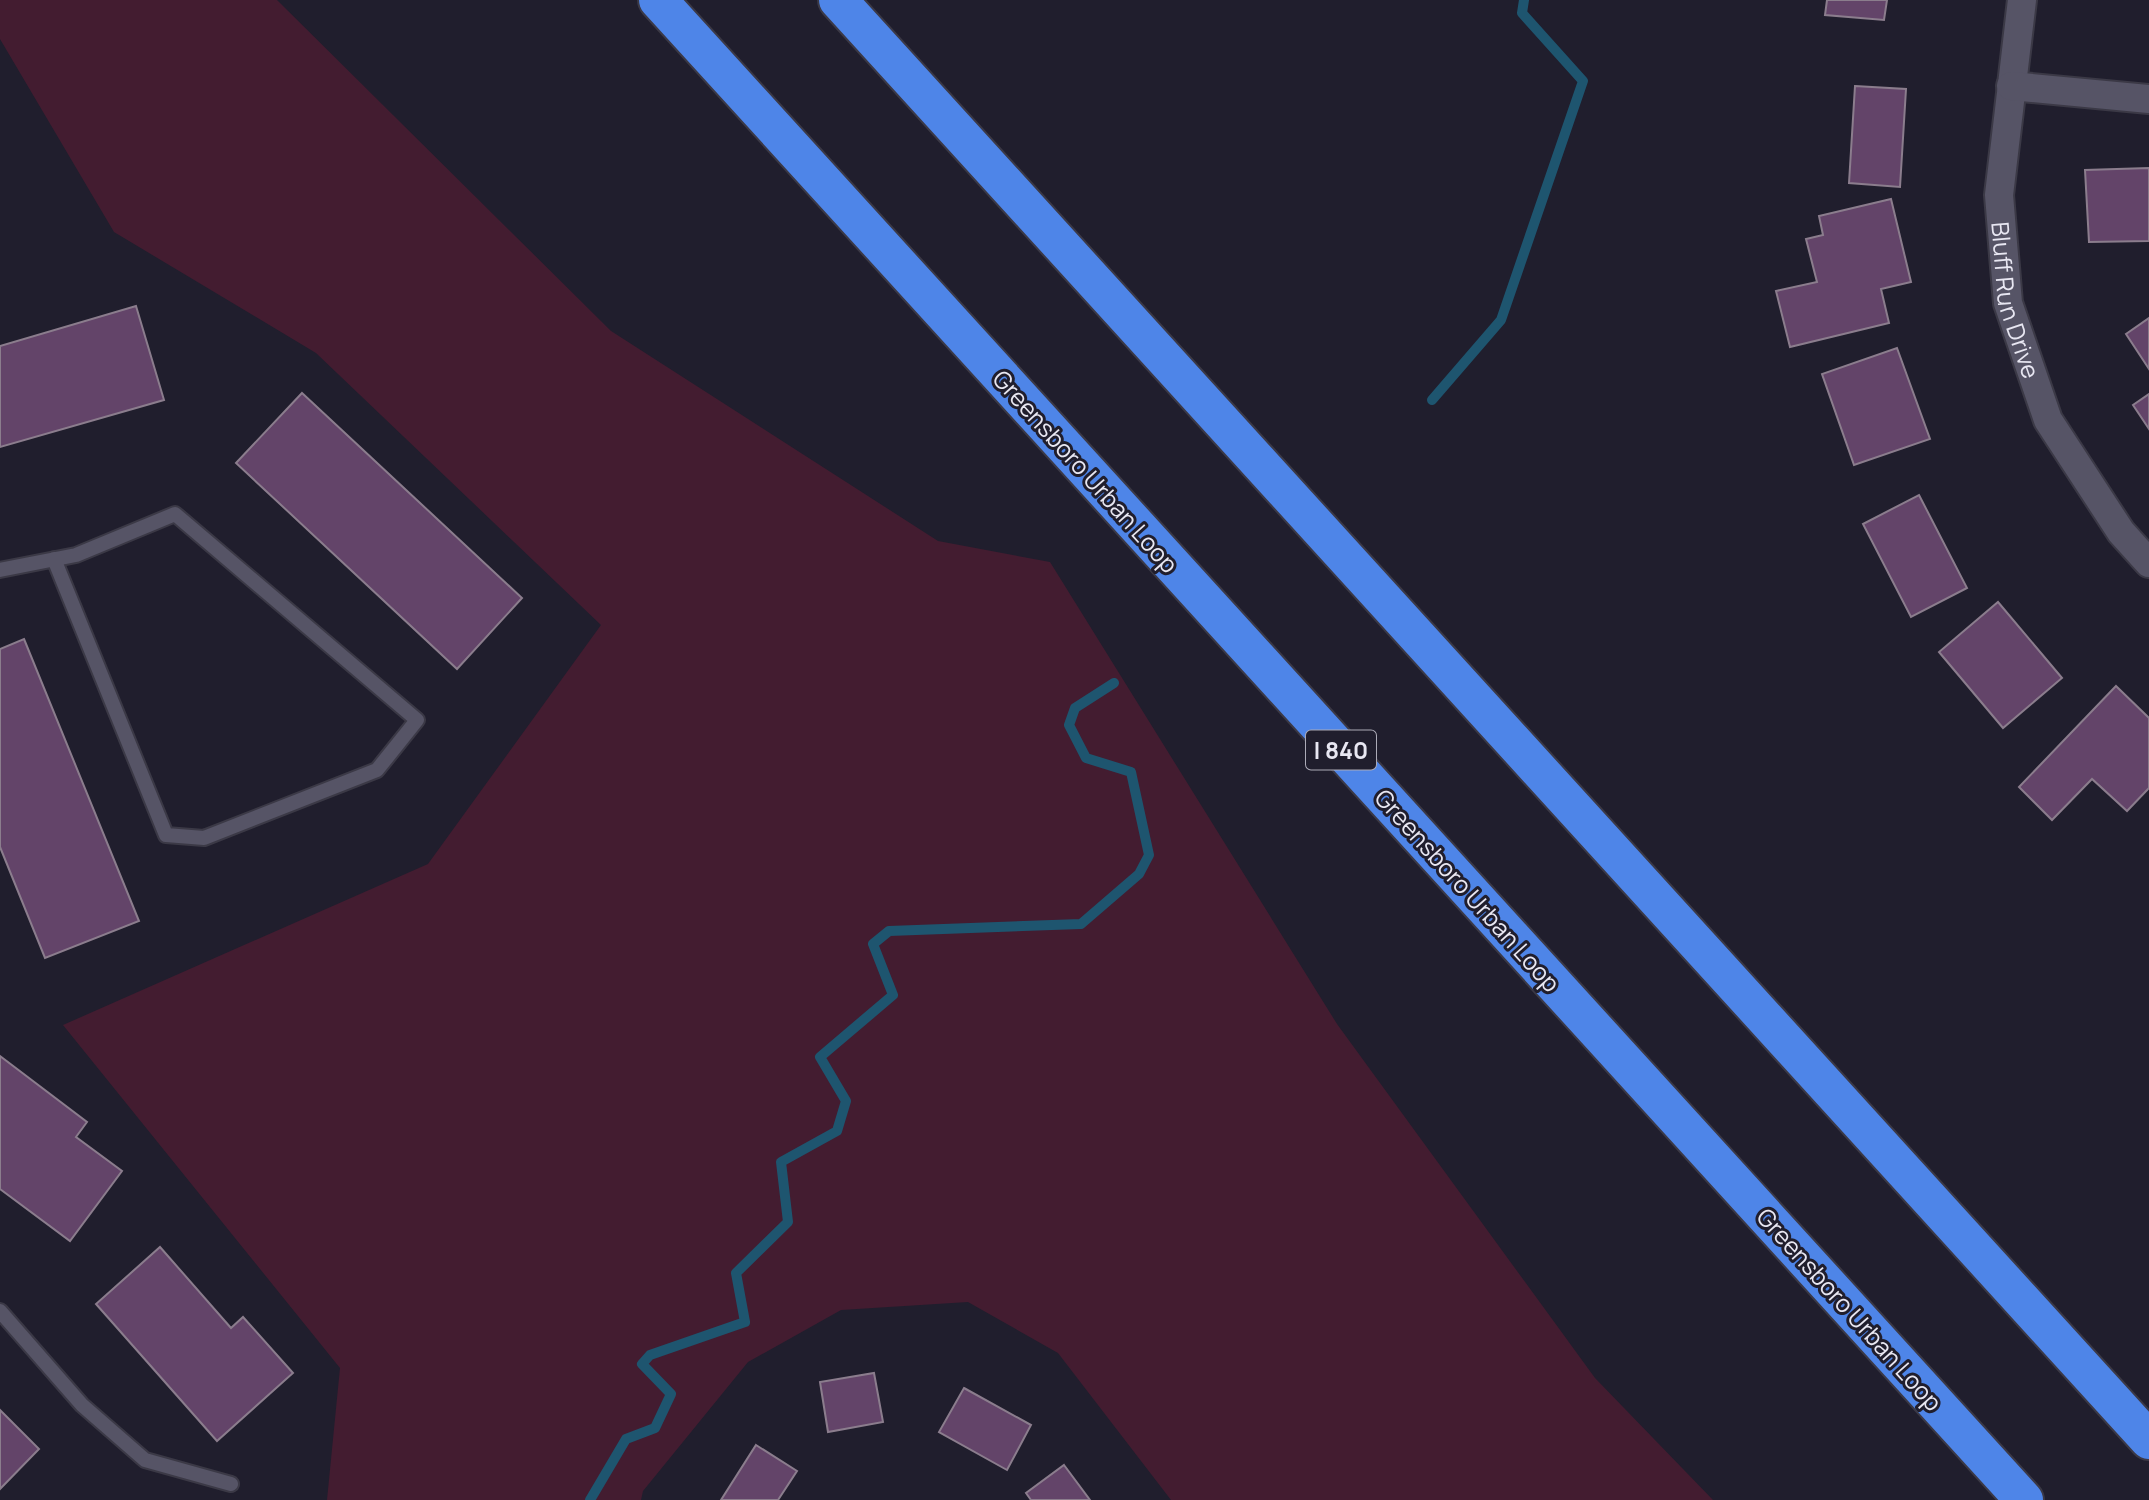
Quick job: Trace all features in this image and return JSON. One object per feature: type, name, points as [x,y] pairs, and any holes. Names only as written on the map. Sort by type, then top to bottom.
[{"type":"highway","name":"Greensboro Urban Loop","points":[[658,0],[2024,1500]]},
{"type":"highway","points":[[838,0],[2149,1440]]},
{"type":"street","name":"Bluff Run Drive","points":[[2022,0],[1999,195],[2008,303],[2048,420],[2120,532],[2149,563]]},
{"type":"street","points":[[2011,86],[2149,99]]},
{"type":"lane","points":[[0,570],[54,559],[76,555],[175,514],[417,720],[377,770],[204,838],[166,835],[54,559]]},
{"type":"lane","points":[[0,1311],[82,1405],[145,1460],[231,1485]]},
{"type":"shaded area","points":[[0,0],[277,0],[611,331],[938,541],[1050,562],[1337,1024],[1595,1378],[1713,1500],[1171,1500],[1058,1353],[968,1302],[841,1310],[748,1362],[643,1491],[641,1500],[327,1500],[340,1368],[63,1025],[428,864],[601,625],[316,353],[114,232],[0,39]]},
{"type":"building","points":[[1827,0],[1887,0],[1884,20],[1825,15]]},
{"type":"building","points":[[1855,86],[1906,89],[1900,187],[1849,183]]},
{"type":"building","points":[[2149,168],[2149,241],[2089,242],[2085,170]]},
{"type":"building","points":[[1891,199],[1911,282],[1881,289],[1889,323],[1790,347],[1776,291],[1817,282],[1806,239],[1823,235],[1819,216]]},
{"type":"building","points":[[136,306],[164,400],[0,447],[0,346]]},
{"type":"building","points":[[2149,318],[2149,369],[2126,334]]},
{"type":"building","points":[[1897,348],[1930,439],[1854,465],[1822,374]]},
{"type":"building","points":[[302,393],[522,598],[457,669],[236,463]]},
{"type":"building","points":[[2149,394],[2149,429],[2133,405]]},
{"type":"building","points":[[1919,495],[1967,588],[1911,617],[1863,524]]},
{"type":"building","points":[[1998,602],[2062,678],[2003,728],[1939,652]]},
{"type":"building","points":[[24,639],[139,921],[45,958],[0,847],[0,649]]},
{"type":"building","points":[[2116,686],[2149,718],[2149,788],[2127,811],[2092,779],[2052,820],[2019,787]]},
{"type":"building","points":[[0,1056],[87,1122],[76,1137],[122,1171],[70,1241],[0,1189]]},
{"type":"building","points":[[160,1247],[231,1328],[243,1317],[293,1373],[217,1441],[96,1304]]},
{"type":"building","points":[[874,1373],[883,1422],[828,1432],[820,1382]]},
{"type":"building","points":[[964,1388],[1031,1425],[1007,1470],[939,1432]]},
{"type":"building","points":[[0,1410],[39,1449],[0,1489]]},
{"type":"building","points":[[756,1445],[797,1471],[778,1500],[721,1500]]},
{"type":"building","points":[[1064,1465],[1090,1500],[1031,1500],[1026,1493]]},
{"type":"waterway","points":[[1432,400],[1501,320],[1583,81],[1522,13],[1524,0]]},
{"type":"waterway","points":[[590,1500],[626,1439],[655,1428],[671,1394],[642,1364],[650,1355],[745,1322],[736,1273],[788,1222],[781,1162],[837,1131],[846,1101],[820,1057],[893,995],[873,944],[889,931],[1081,924],[1139,874],[1149,855],[1131,772],[1086,758],[1069,725],[1075,708],[1114,683]]}]
